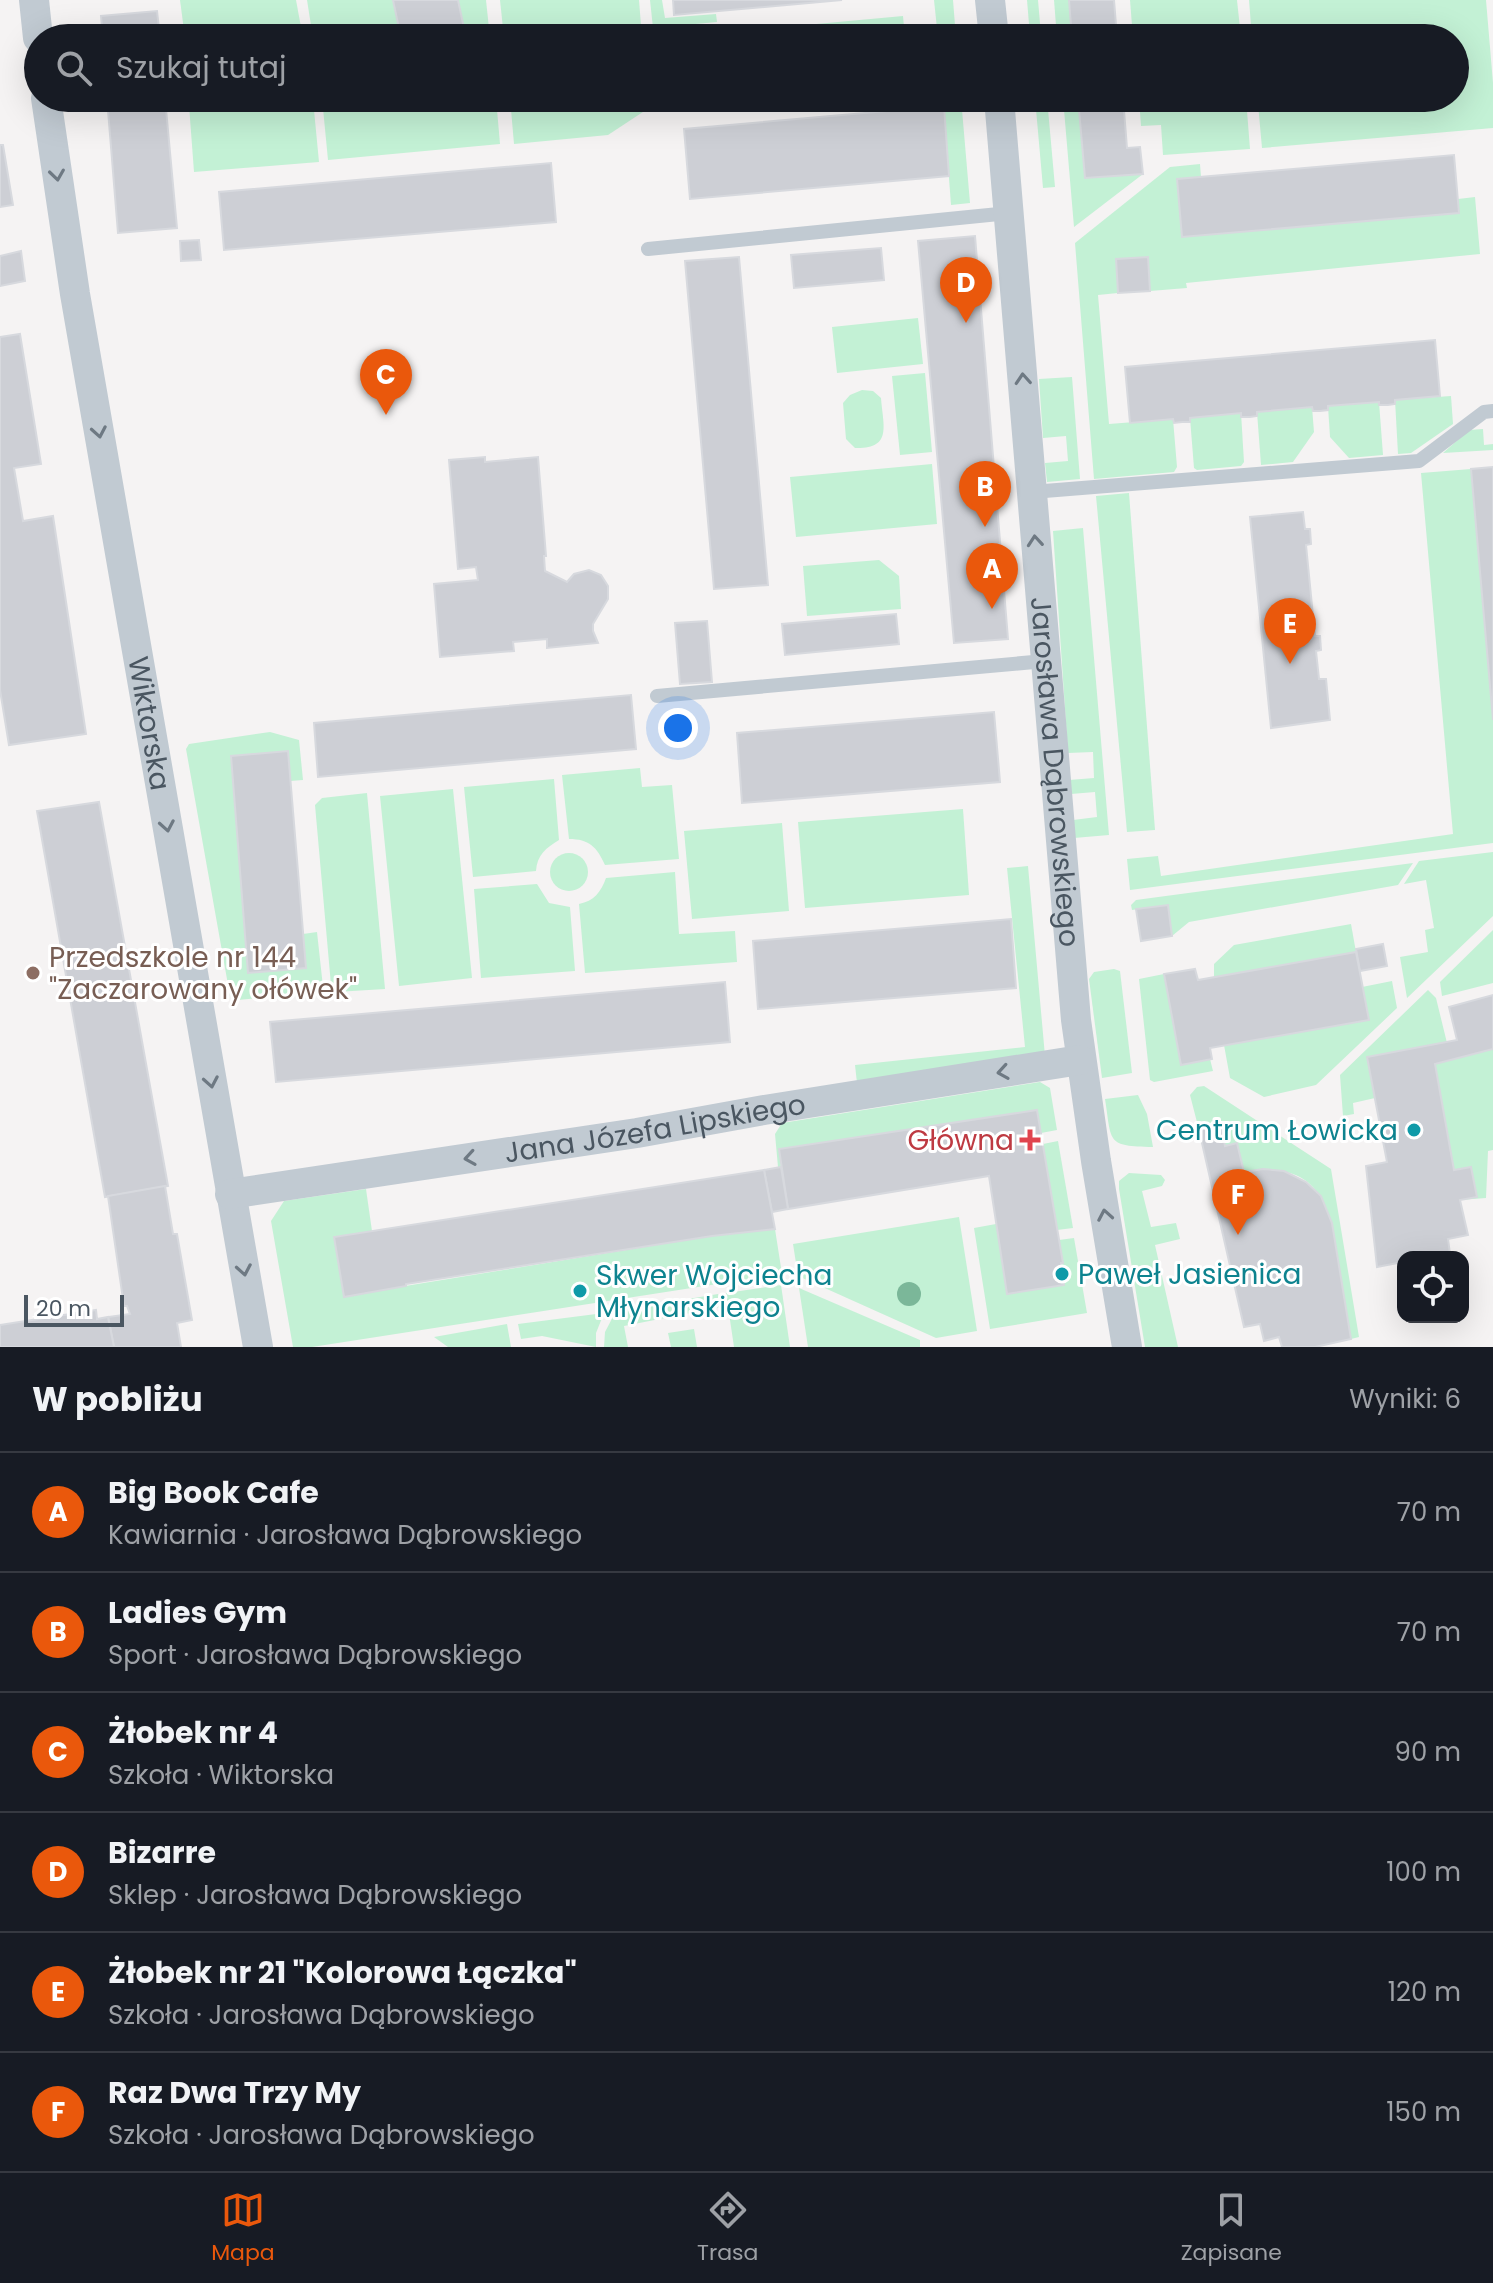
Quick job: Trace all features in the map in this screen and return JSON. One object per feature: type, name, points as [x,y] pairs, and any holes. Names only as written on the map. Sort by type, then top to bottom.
[{"type":"street","points":[[34,0],[37,24]]},
{"type":"street","points":[[990,0],[993,24]]},
{"type":"street","name":"Wiktorska","points":[[48,112],[75,294],[258,1347]]},
{"type":"street","name":"Jarosława Dąbrowskiego","points":[[1000,112],[1080,1060],[1127,1347]]},
{"type":"street","name":"Jana Józefa Lipskiego","points":[[230,1194],[637,1133],[1080,1060]]},
{"type":"lane","points":[[648,249],[1009,213]]},
{"type":"lane","points":[[1032,492],[1419,461],[1484,412],[1493,411]]},
{"type":"lane","points":[[657,696],[1045,661]]},
{"type":"green space","points":[[180,0],[296,0],[300,24],[183,24]]},
{"type":"green space","points":[[307,0],[486,0],[489,24],[311,24]]},
{"type":"green space","points":[[500,0],[639,0],[641,24],[503,24]]},
{"type":"green space","points":[[650,0],[662,0],[665,18],[716,14],[717,22],[696,24],[653,24]]},
{"type":"green space","points":[[934,0],[953,0],[955,24],[937,24]]},
{"type":"green space","points":[[1027,0],[1038,0],[1040,24],[1029,24]]},
{"type":"green space","points":[[1054,0],[1069,0],[1071,24],[1056,24]]},
{"type":"green space","points":[[1130,0],[1237,0],[1240,24],[1132,24]]},
{"type":"green space","points":[[1249,0],[1486,0],[1493,83],[1493,128],[1262,148],[1259,112],[1469,112],[1469,24],[1251,24]]},
{"type":"green space","points":[[903,16],[904,24],[816,24]]},
{"type":"green space","points":[[190,112],[314,112],[319,162],[194,172]]},
{"type":"green space","points":[[323,112],[497,112],[500,144],[328,160]]},
{"type":"green space","points":[[511,112],[643,112],[608,135],[514,144]]},
{"type":"green space","points":[[944,112],[962,112],[970,203],[951,205]]},
{"type":"green space","points":[[1036,112],[1048,112],[1055,187],[1043,188]]},
{"type":"green space","points":[[1064,112],[1079,112],[1085,178],[1143,174],[1074,227]]},
{"type":"green space","points":[[1140,112],[1247,112],[1250,149],[1163,155],[1161,125],[1141,126]]},
{"type":"green space","points":[[1200,164],[1201,177],[1177,179],[1182,237],[1458,213],[1458,199],[1475,197],[1480,254],[1186,283],[1187,288],[1150,291],[1148,257],[1116,259],[1118,293],[1098,295],[1109,424],[1173,419],[1177,467],[1174,472],[1094,479],[1075,243],[1170,167]]},
{"type":"green space","points":[[918,318],[923,364],[837,373],[832,327]]},
{"type":"green space","points":[[925,373],[932,452],[900,455],[892,376]]},
{"type":"green space","points":[[1072,377],[1080,479],[1047,482],[1045,463],[1068,461],[1066,436],[1043,438],[1039,379]]},
{"type":"green space","points":[[862,390],[873,391],[881,398],[884,426],[883,434],[875,445],[855,448],[846,439],[843,403],[850,395]]},
{"type":"green space","points":[[1451,396],[1453,424],[1411,453],[1398,454],[1395,400]]},
{"type":"green space","points":[[1379,402],[1383,455],[1349,458],[1330,437],[1328,406]]},
{"type":"green space","points":[[1312,407],[1314,432],[1293,462],[1261,465],[1257,412]]},
{"type":"green space","points":[[1241,413],[1244,462],[1241,466],[1194,468],[1190,418]]},
{"type":"green space","points":[[1483,429],[1484,445],[1493,444],[1493,450],[1443,453],[1469,430]]},
{"type":"green space","points":[[932,464],[937,524],[796,537],[790,477]]},
{"type":"green space","points":[[1471,469],[1493,720],[1493,843],[1130,890],[1127,859],[1158,856],[1161,876],[1453,834],[1421,473]]},
{"type":"green space","points":[[1129,493],[1155,830],[1127,832],[1096,496]]},
{"type":"green space","points":[[1083,528],[1109,835],[1074,838],[1073,820],[1097,817],[1095,792],[1071,794],[1069,780],[1094,778],[1093,752],[1068,753],[1053,531]]},
{"type":"green space","points":[[879,560],[899,576],[901,609],[807,616],[803,566]]},
{"type":"green space","points":[[270,732],[299,740],[303,780],[290,781],[288,751],[231,756],[248,972],[306,968],[303,934],[317,932],[323,987],[319,992],[238,1000],[230,996],[186,749],[189,744]]},
{"type":"green space","points":[[640,768],[642,787],[672,785],[679,859],[605,865],[592,845],[569,839],[562,775]]},
{"type":"green space","points":[[554,779],[559,840],[543,852],[536,871],[473,877],[464,787]]},
{"type":"green space","points":[[453,789],[472,978],[399,986],[380,796]]},
{"type":"green space","points":[[367,793],[385,989],[336,992],[331,985],[315,805],[322,798]]},
{"type":"green space","points":[[963,809],[969,895],[805,908],[798,822]]},
{"type":"green space","points":[[782,823],[789,911],[692,919],[684,831]]},
{"type":"green space","points":[[1493,852],[1493,916],[1407,998],[1400,957],[1428,952],[1425,930],[1434,928],[1426,880],[1404,884],[1419,861]]},
{"type":"green space","points":[[569,853],[583,858],[588,872],[583,886],[569,891],[555,886],[550,872],[555,858]]},
{"type":"green space","points":[[1413,863],[1398,885],[1189,922],[1172,936],[1167,905],[1132,910],[1131,905],[1136,900]]},
{"type":"green space","points":[[1028,866],[1045,1056],[857,1083],[855,1065],[1025,1047],[1007,868]]},
{"type":"green space","points":[[675,872],[679,934],[735,931],[737,962],[585,973],[579,904],[596,895],[606,878]]},
{"type":"green space","points":[[537,884],[549,903],[570,907],[575,971],[481,978],[474,889]]},
{"type":"green space","points":[[1351,924],[1356,952],[1214,977],[1214,964],[1234,945]]},
{"type":"green space","points":[[1493,930],[1493,983],[1442,996],[1440,982]]},
{"type":"green space","points":[[1120,971],[1132,1073],[1102,1078],[1089,979],[1094,972]]},
{"type":"green space","points":[[1164,974],[1181,1064],[1210,1059],[1213,1071],[1154,1082],[1150,1080],[1139,979]]},
{"type":"green space","points":[[1392,981],[1397,1008],[1316,1085],[1264,1097],[1230,1078],[1224,1045],[1368,1020],[1362,987]]},
{"type":"green space","points":[[1428,990],[1436,998],[1447,1043],[1367,1057],[1375,1098],[1353,1103],[1354,1114],[1343,1116],[1340,1075]]},
{"type":"green space","points":[[1493,1049],[1493,1150],[1488,1151],[1486,1198],[1460,1200],[1476,1196],[1471,1167],[1454,1170],[1435,1064]]},
{"type":"green space","points":[[1040,1082],[1050,1088],[1057,1130],[1041,1133],[1037,1110],[779,1149],[781,1167],[778,1167],[775,1134],[782,1123]]},
{"type":"green space","points":[[1204,1086],[1331,1169],[1359,1337],[1351,1339],[1334,1237],[1323,1202],[1314,1188],[1287,1172],[1244,1172],[1237,1144],[1225,1146],[1221,1126],[1199,1130],[1190,1095],[1197,1087]]},
{"type":"green space","points":[[1138,1095],[1147,1114],[1153,1147],[1119,1143],[1111,1133],[1105,1099]]},
{"type":"green space","points":[[1058,1141],[1073,1228],[1057,1230],[1043,1144]]},
{"type":"green space","points":[[1129,1173],[1161,1175],[1165,1180],[1162,1186],[1142,1191],[1151,1227],[1176,1223],[1180,1239],[1155,1245],[1178,1347],[1145,1347],[1119,1189],[1119,1181]]},
{"type":"green space","points":[[366,1189],[372,1231],[334,1238],[344,1296],[712,1236],[775,1229],[782,1274],[312,1347],[293,1347],[271,1221],[284,1201]]},
{"type":"green space","points":[[959,1217],[977,1331],[936,1338],[798,1276],[793,1244]]},
{"type":"green space","points":[[996,1224],[1008,1294],[1063,1285],[1059,1240],[1074,1238],[1087,1313],[990,1329],[974,1228]]},
{"type":"green space","points":[[781,1285],[790,1347],[734,1347],[726,1293]]},
{"type":"green space","points":[[799,1288],[920,1340],[920,1347],[808,1347]]},
{"type":"green space","points":[[718,1294],[721,1307],[624,1326],[628,1347],[604,1347],[605,1332],[616,1311]]},
{"type":"green space","points":[[604,1313],[596,1333],[596,1347],[542,1336],[521,1339],[518,1324]]},
{"type":"green space","points":[[507,1324],[511,1347],[448,1347],[434,1337]]},
{"type":"green space","points":[[694,1329],[697,1347],[671,1347],[668,1333]]},
{"type":"building","points":[[393,0],[458,0],[463,24],[398,24]]},
{"type":"building","points":[[673,0],[842,0],[674,15]]},
{"type":"building","points":[[1069,0],[1114,0],[1116,24],[1071,24]]},
{"type":"building","points":[[157,11],[158,24],[102,24],[101,16]]},
{"type":"building","points":[[108,112],[166,112],[177,228],[118,233]]},
{"type":"building","points":[[876,112],[944,112],[949,176],[690,199],[684,129]]},
{"type":"building","points":[[1079,112],[1124,112],[1127,148],[1140,147],[1143,174],[1085,178]]},
{"type":"building","points":[[0,145],[3,145],[13,205],[0,207]]},
{"type":"building","points":[[1454,155],[1459,213],[1182,237],[1177,179]]},
{"type":"building","points":[[551,163],[556,222],[224,250],[219,192]]},
{"type":"building","points":[[975,236],[1008,639],[954,643],[918,241]]},
{"type":"building","points":[[199,240],[201,260],[181,261],[180,241]]},
{"type":"building","points":[[881,248],[884,280],[794,288],[791,255]]},
{"type":"building","points":[[21,251],[25,281],[0,286],[0,256]]},
{"type":"building","points":[[739,257],[768,585],[714,589],[685,261]]},
{"type":"building","points":[[1148,257],[1150,291],[1118,293],[1116,259]]},
{"type":"building","points":[[20,334],[41,464],[14,468],[23,521],[53,516],[86,734],[9,745],[0,690],[0,337]]},
{"type":"building","points":[[1435,340],[1440,396],[1395,400],[1395,404],[1388,405],[1379,405],[1379,402],[1328,406],[1328,410],[1320,411],[1313,411],[1312,407],[1257,412],[1257,416],[1250,417],[1241,417],[1241,413],[1190,418],[1190,422],[1174,423],[1173,419],[1130,423],[1125,367]]},
{"type":"building","points":[[485,457],[485,462],[538,457],[545,571],[567,582],[574,574],[589,570],[601,575],[608,586],[608,599],[593,624],[598,643],[547,648],[547,639],[513,642],[514,651],[440,657],[434,584],[478,580],[476,567],[458,569],[449,460]]},
{"type":"building","points":[[1493,467],[1493,720],[1471,469]]},
{"type":"building","points":[[1303,512],[1305,529],[1310,529],[1311,544],[1306,545],[1315,636],[1320,636],[1321,650],[1316,651],[1319,679],[1326,679],[1330,720],[1271,728],[1250,517]]},
{"type":"building","points":[[896,614],[899,644],[785,655],[782,624]]},
{"type":"building","points":[[707,621],[712,682],[680,684],[675,623]]},
{"type":"building","points":[[631,695],[636,749],[318,777],[314,723]]},
{"type":"building","points":[[994,712],[1000,782],[742,803],[737,733]]},
{"type":"building","points":[[288,751],[306,968],[248,973],[231,756]]},
{"type":"building","points":[[99,802],[168,1186],[105,1197],[37,811]]},
{"type":"building","points":[[1168,905],[1172,936],[1141,941],[1136,909]]},
{"type":"building","points":[[1011,919],[1016,988],[758,1009],[753,941]]},
{"type":"building","points":[[1383,944],[1387,966],[1360,971],[1356,949]]},
{"type":"building","points":[[1356,952],[1369,1020],[1210,1048],[1212,1059],[1181,1065],[1164,974],[1195,969],[1198,980]]},
{"type":"building","points":[[725,982],[730,1042],[276,1082],[270,1022]]},
{"type":"building","name":"Centrum Łowicka","points":[[1493,995],[1493,1049],[1435,1064],[1454,1170],[1471,1167],[1477,1197],[1460,1200],[1468,1235],[1448,1239],[1450,1251],[1397,1251],[1397,1263],[1377,1267],[1366,1166],[1387,1162],[1367,1057],[1457,1040],[1449,1007]]},
{"type":"building","points":[[1037,1110],[1064,1285],[1007,1294],[989,1176],[788,1209],[779,1149]]},
{"type":"building","points":[[1221,1125],[1225,1146],[1237,1143],[1244,1172],[1263,1169],[1284,1171],[1306,1182],[1321,1196],[1332,1223],[1351,1339],[1315,1347],[1282,1347],[1279,1337],[1264,1341],[1260,1324],[1244,1327],[1199,1130]]},
{"type":"building","points":[[781,1167],[788,1209],[772,1212],[764,1170]]},
{"type":"building","points":[[764,1170],[775,1229],[406,1284],[344,1297],[334,1237]]},
{"type":"building","points":[[165,1186],[192,1320],[177,1323],[181,1347],[114,1347],[108,1317],[130,1314],[124,1306],[108,1196]]},
{"type":"building","points":[[96,1310],[97,1319],[108,1317],[114,1347],[0,1347],[0,1325]]},
{"type":"place","name":"Bizarre","points":[[966,323]]},
{"type":"place","name":"Żłobek nr 4","points":[[386,415]]},
{"type":"place","name":"Ladies Gym","points":[[985,527]]},
{"type":"place","name":"Big Book Cafe","points":[[992,609]]},
{"type":"place","name":"Żłobek nr 21 \"Kolorowa Łączka\"","points":[[1290,664]]},
{"type":"place","name":"Przedszkole nr 144 \"Zaczarowany ołówek\"","points":[[33,973]]},
{"type":"place","name":"Centrum Łowicka","points":[[1414,1130]]},
{"type":"place","name":"Główna","points":[[1030,1140]]},
{"type":"place","name":"Raz Dwa Trzy My","points":[[1238,1235]]},
{"type":"place","name":"Paweł Jasienica","points":[[1062,1274]]},
{"type":"place","name":"Skwer Wojciecha Młynarskiego","points":[[580,1291]]}]
